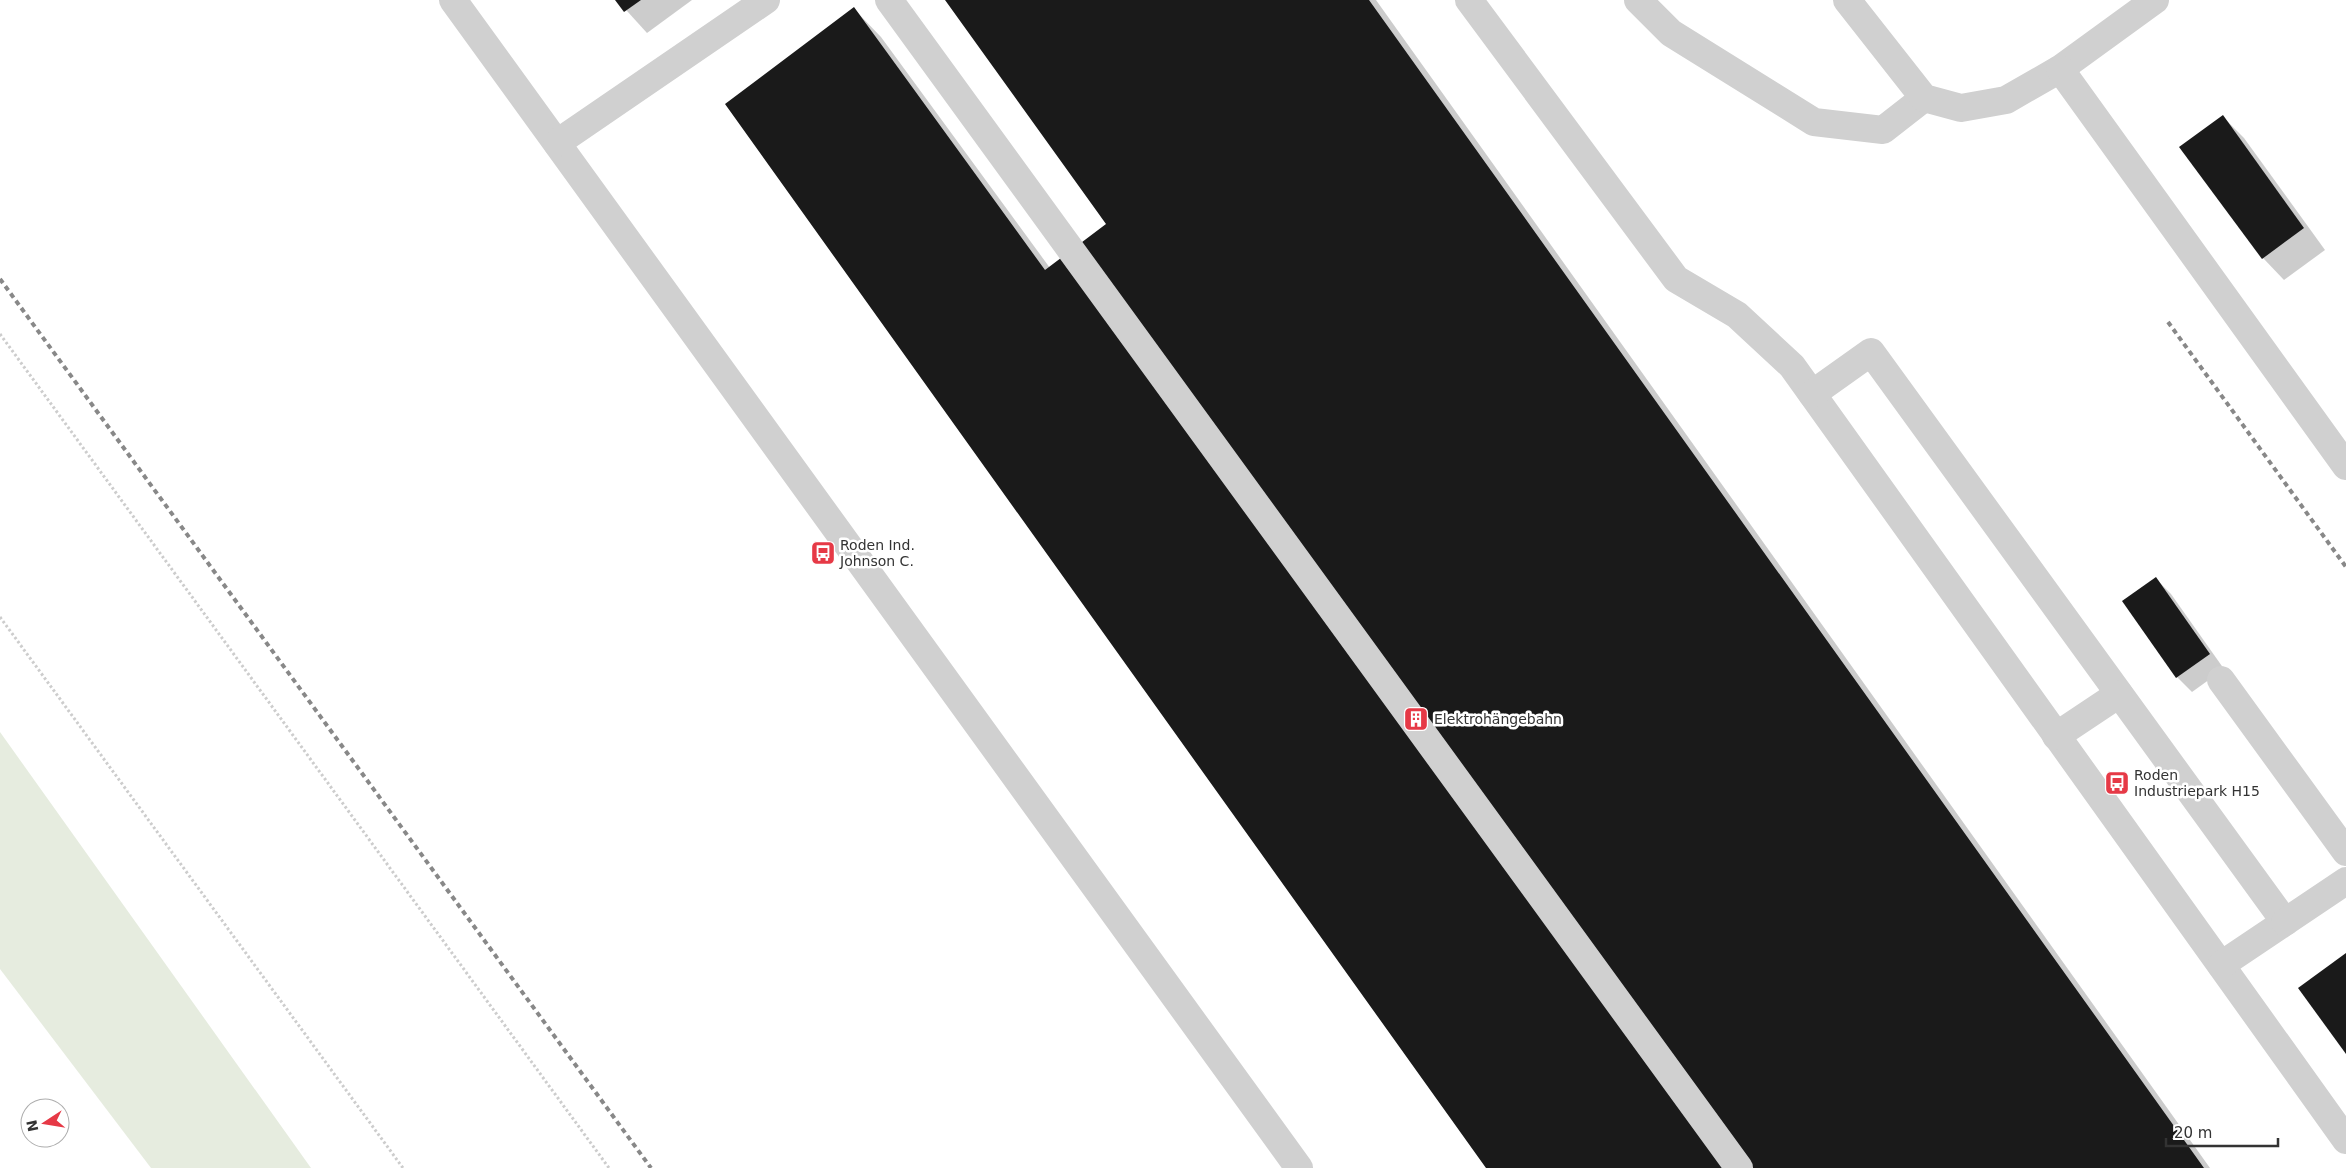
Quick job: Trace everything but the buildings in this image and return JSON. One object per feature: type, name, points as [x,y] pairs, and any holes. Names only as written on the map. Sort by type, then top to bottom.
[{"type":"lane","points":[[453,0],[1299,1168]]},
{"type":"lane","points":[[558,143],[766,0]]},
{"type":"lane","points":[[890,0],[1739,1168]]},
{"type":"lane","points":[[1469,0],[1676,279],[1737,315],[1792,366],[2346,1140]]},
{"type":"lane","points":[[1638,0],[1671,33],[1814,122],[1883,130],[1924,98]]},
{"type":"lane","points":[[1847,0],[1924,98],[1961,108],[2006,100],[2060,69],[2155,0]]},
{"type":"lane","points":[[2060,69],[2346,466]]},
{"type":"lane","points":[[1812,394],[1871,352],[2285,922]]},
{"type":"lane","points":[[2221,680],[2346,852]]},
{"type":"lane","points":[[2056,736],[2119,694]]},
{"type":"lane","points":[[2221,965],[2346,881]]},
{"type":"path","points":[[0,334],[609,1168]]},
{"type":"path","points":[[0,617],[403,1168]]},
{"type":"shaded area","points":[[0,732],[311,1168],[151,1168],[0,969]]},
{"type":"railway","points":[[0,279],[651,1168]]},
{"type":"railway","points":[[2168,322],[2346,567]]},
{"type":"place","name":"Roden Ind. Johnson C.","points":[[823,553]]},
{"type":"place","name":"Elektrohängebahn","points":[[1416,719]]},
{"type":"place","name":"Roden Industriepark H15","points":[[2117,783]]}]
